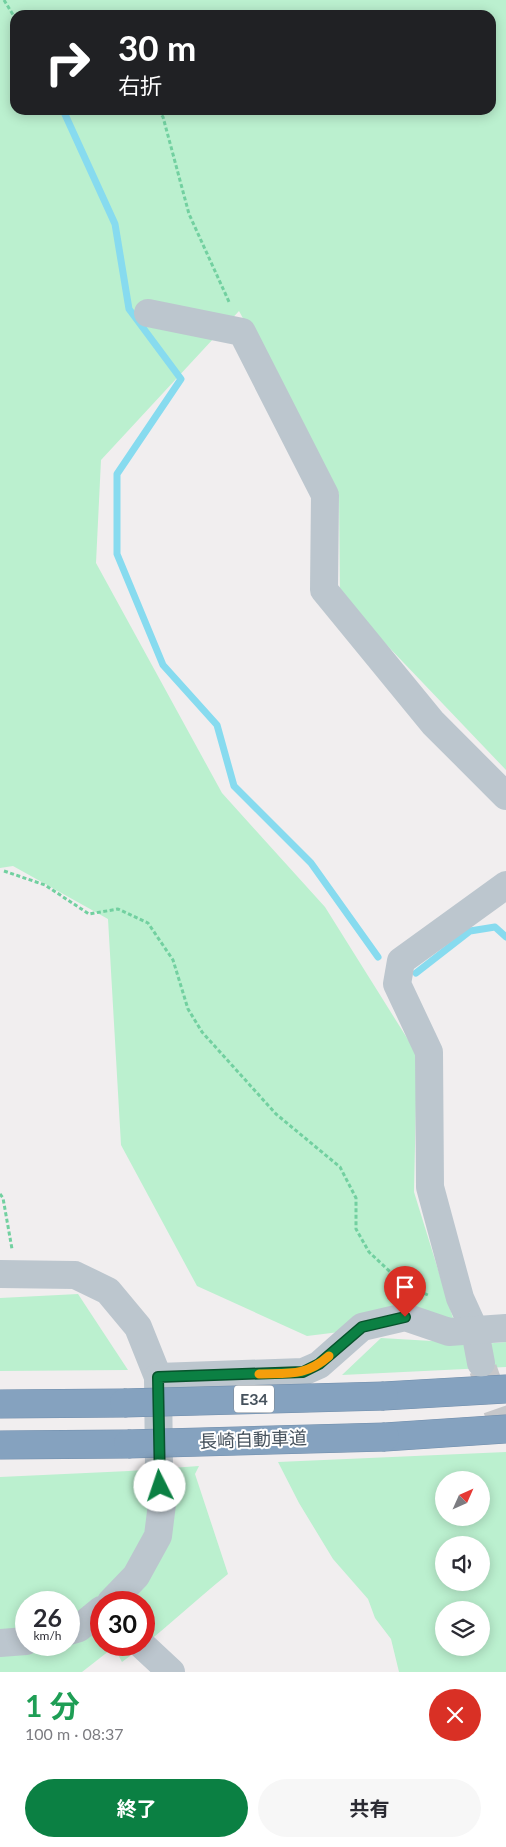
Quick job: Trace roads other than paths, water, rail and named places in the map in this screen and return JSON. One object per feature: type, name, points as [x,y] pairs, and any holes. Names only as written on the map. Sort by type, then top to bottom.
[{"type":"highway","name":"E34","points":[[0,1404],[124,1403],[384,1396],[506,1389]]},
{"type":"highway","name":"長崎自動車道","points":[[0,1445],[128,1444],[385,1437],[506,1429]]},
{"type":"street","points":[[148,313],[242,332],[325,495],[324,590],[433,723],[506,796]]},
{"type":"street","points":[[481,1363],[475,1331],[460,1298],[430,1187],[429,1052],[397,984],[401,961],[506,884]]},
{"type":"street","points":[[8,1274],[75,1275],[108,1291],[138,1327],[158,1377],[158,1468],[162,1504],[158,1536],[136,1576],[123,1591]]},
{"type":"street","points":[[158,1377],[303,1372],[319,1364],[362,1327],[405,1317],[449,1332],[506,1328]]},
{"type":"street","points":[[0,1643],[15,1642]]},
{"type":"street","points":[[153,1656],[170,1672]]},
{"type":"waterway","points":[[65,115],[115,224],[129,309],[181,379],[117,474],[117,554],[163,665],[217,725],[234,786],[311,863],[378,957]]},
{"type":"waterway","points":[[416,973],[470,931],[495,927],[506,937]]},
{"type":"tunnel","points":[[483,1369],[506,1434]]}]
